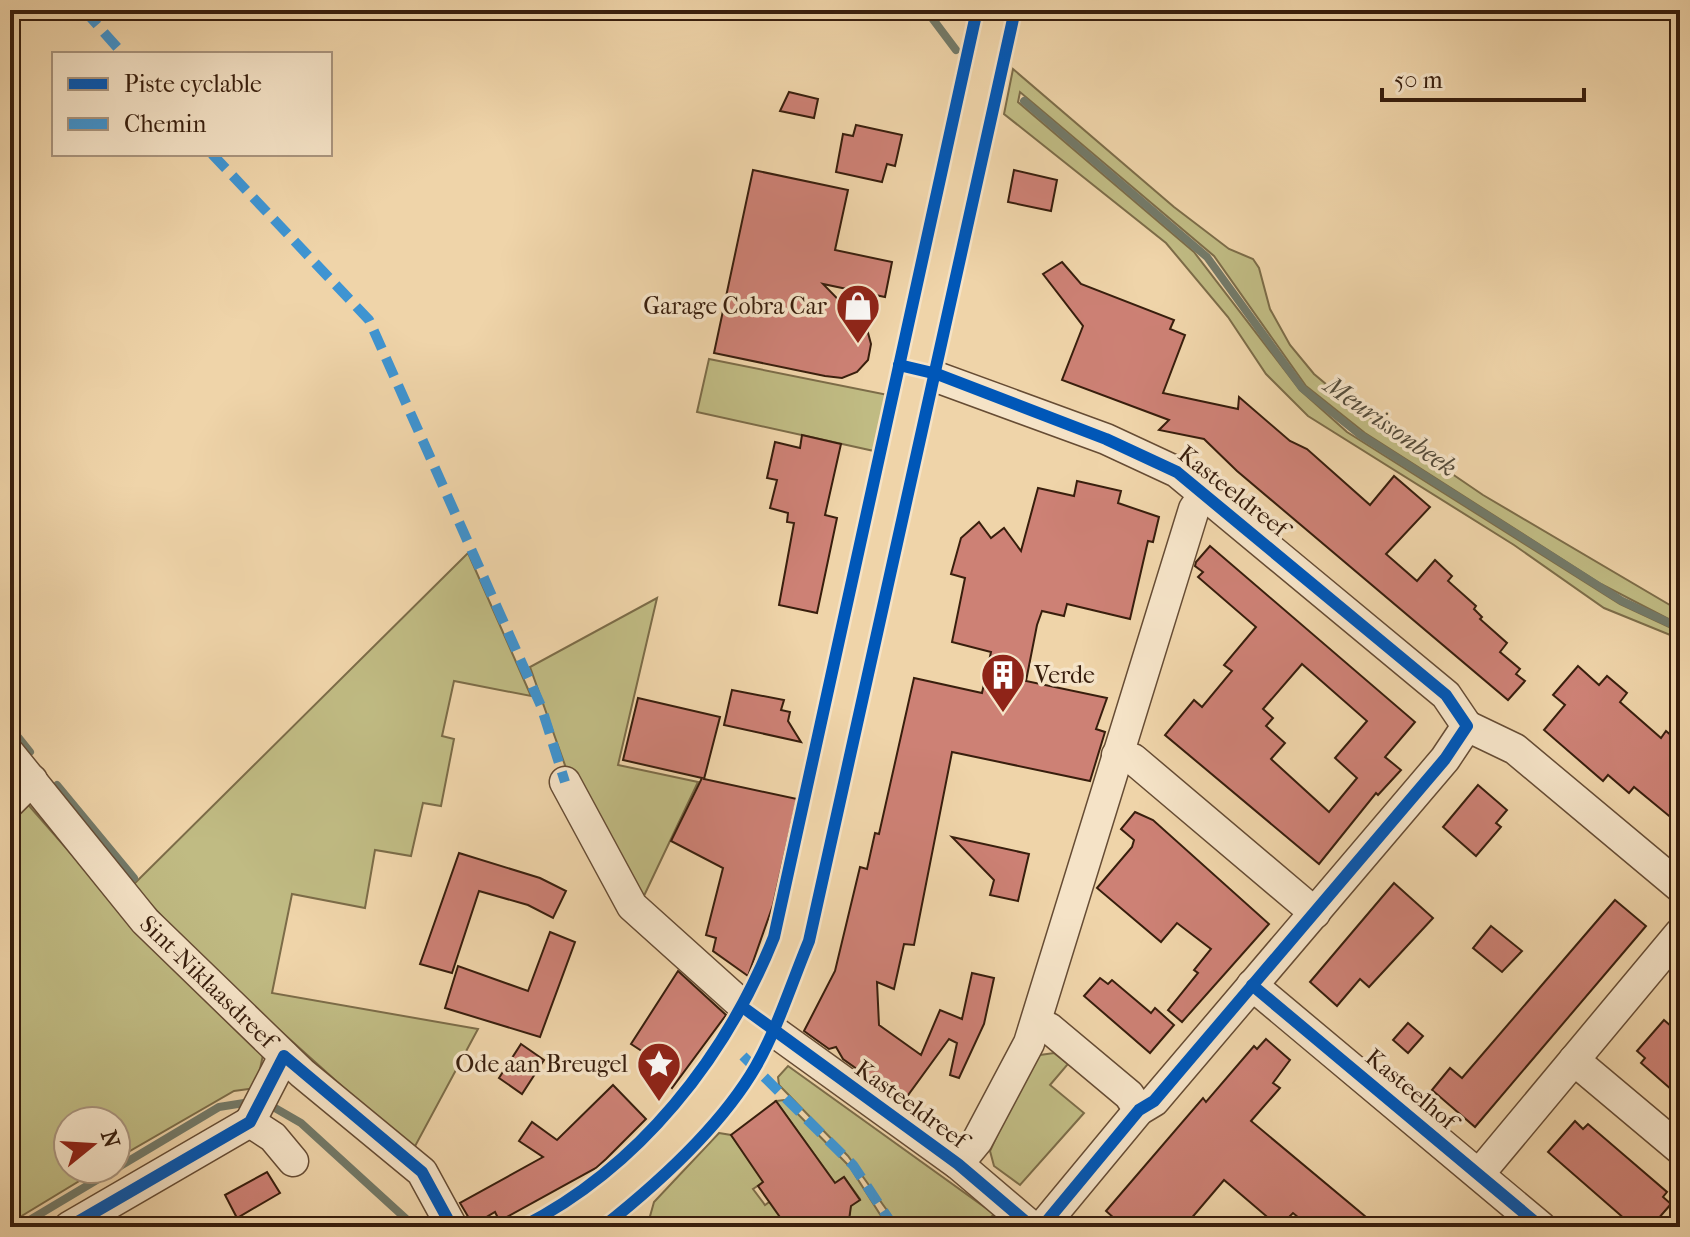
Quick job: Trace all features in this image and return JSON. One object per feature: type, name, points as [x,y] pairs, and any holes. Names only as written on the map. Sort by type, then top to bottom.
[{"type":"main road","points":[[584,1223],[655,1162],[697,1117],[767,1027],[798,912],[920,371],[997,10]]},
{"type":"street","name":"Kasteeldreef","points":[[920,371],[1150,456],[1206,492],[1446,695],[1467,726]]},
{"type":"street","name":"Kasteeldreef","points":[[958,1164],[977,1141],[1029,1043],[1194,509],[1206,492]]},
{"type":"street","points":[[1042,1227],[1139,1110],[1154,1101],[1315,913],[1445,759],[1467,726],[1515,749],[1680,887]]},
{"type":"street","name":"Sint-Niklaasdreef","points":[[10,754],[145,921],[284,1056],[422,1172],[452,1227]]},
{"type":"street","points":[[1117,755],[1133,759],[1315,913]]},
{"type":"street","points":[[10,802],[32,780]]},
{"type":"street","name":"Kasteeldreef","points":[[565,782],[632,906],[767,1027],[958,1164],[1032,1227]]},
{"type":"street","points":[[1479,1174],[1680,933]]},
{"type":"street","name":"Kasteelhof","points":[[1252,985],[1541,1227]]},
{"type":"street","points":[[1036,1024],[1049,1028],[1129,1095],[1139,1110]]},
{"type":"street","points":[[69,1227],[250,1122],[284,1056]]},
{"type":"street","points":[[1574,1060],[1680,1149]]},
{"type":"street","points":[[250,1122],[273,1137],[293,1161]]},
{"type":"shaded area","points":[[1013,69],[1174,207],[1229,249],[1253,259],[1259,268],[1270,309],[1290,345],[1314,374],[1351,405],[1483,495],[1680,611],[1680,625],[1601,584],[1365,433],[1306,386],[1214,256],[1020,92],[1018,102],[1194,252],[1300,390],[1347,432],[1620,604],[1680,632],[1680,639],[1604,608],[1514,545],[1308,416],[1266,374],[1228,317],[1166,243],[1004,114]]},
{"type":"shaded area","points":[[709,359],[888,395],[874,451],[697,412]]},
{"type":"shaded area","points":[[468,553],[531,696],[454,681],[442,736],[454,739],[441,806],[423,803],[411,856],[375,850],[365,908],[292,894],[272,993],[478,1029],[413,1150],[206,964],[133,885]]},
{"type":"shaded area","points":[[657,598],[618,765],[698,782],[642,900],[566,768],[530,667]]},
{"type":"shaded area","points":[[10,784],[116,905],[263,1055],[256,1088],[234,1091],[132,1150],[132,1105],[52,1105],[52,1185],[73,1185],[10,1223]]},
{"type":"shaded area","points":[[1054,1053],[1068,1064],[1050,1085],[1084,1113],[1020,1185],[994,1166],[990,1151],[1033,1056]]},
{"type":"shaded area","points":[[788,1066],[994,1214],[983,1227],[899,1227],[848,1156],[779,1085],[778,1077]]},
{"type":"shaded area","points":[[784,1100],[850,1167],[888,1227],[849,1227],[845,1221],[850,1214],[846,1209],[860,1199],[844,1177],[835,1183],[776,1101]]},
{"type":"shaded area","points":[[719,1133],[731,1135],[765,1181],[753,1189],[765,1205],[776,1197],[787,1227],[647,1227],[654,1202]]},
{"type":"building","points":[[789,92],[818,99],[814,118],[780,111]]},
{"type":"building","points":[[856,125],[902,135],[895,166],[887,164],[882,182],[836,172],[843,134],[853,136]]},
{"type":"building","points":[[753,170],[848,190],[835,250],[892,262],[885,297],[823,284],[867,329],[871,344],[868,360],[857,372],[842,378],[825,376],[714,353]]},
{"type":"building","points":[[1014,170],[1057,180],[1051,211],[1008,202]]},
{"type":"building","points":[[1062,262],[1081,284],[1174,320],[1170,329],[1185,335],[1163,393],[1238,409],[1239,397],[1290,441],[1307,449],[1370,505],[1394,476],[1430,507],[1386,554],[1417,581],[1435,560],[1452,576],[1448,581],[1476,606],[1474,609],[1482,617],[1480,619],[1507,643],[1500,652],[1520,669],[1516,674],[1525,681],[1508,700],[1237,471],[1204,439],[1159,430],[1169,420],[1062,380],[1083,326],[1043,274]]},
{"type":"building","points":[[802,435],[841,444],[825,515],[837,518],[817,613],[779,605],[794,523],[787,522],[788,513],[770,508],[777,480],[767,478],[775,442],[800,448]]},
{"type":"building","points":[[1077,481],[1121,491],[1118,503],[1159,517],[1153,542],[1148,541],[1130,619],[1067,604],[1064,616],[1042,611],[1037,625],[1026,681],[1107,698],[1096,729],[1105,732],[1090,781],[952,752],[914,945],[904,944],[894,989],[877,982],[879,1025],[921,1055],[940,1010],[962,1019],[972,973],[994,978],[984,1024],[959,1078],[950,1075],[957,1043],[949,1039],[903,1102],[843,1059],[836,1047],[829,1049],[804,1031],[835,971],[860,867],[867,869],[875,833],[879,834],[914,678],[982,693],[991,652],[952,642],[965,578],[951,574],[961,538],[979,522],[991,538],[1004,528],[1021,551],[1038,488],[1074,496]]},
{"type":"building","points":[[1210,546],[1415,722],[1385,757],[1401,770],[1378,795],[1376,793],[1319,864],[1165,735],[1194,700],[1202,707],[1232,671],[1224,665],[1256,627],[1198,577],[1203,572],[1195,566]],"holes":[[[1302,664],[1367,721],[1335,758],[1357,778],[1329,812],[1271,759],[1285,743],[1266,726],[1273,718],[1263,709]]]},
{"type":"building","points":[[1578,666],[1599,685],[1607,676],[1627,693],[1620,702],[1661,738],[1666,731],[1680,743],[1680,825],[1634,787],[1629,793],[1608,775],[1603,781],[1544,730],[1565,705],[1553,695]]},
{"type":"building","points":[[732,690],[784,700],[781,710],[790,712],[788,721],[801,742],[724,725]]},
{"type":"building","points":[[638,698],[720,717],[704,779],[797,799],[773,905],[748,976],[713,951],[716,938],[706,935],[723,868],[671,841],[702,778],[623,760]]},
{"type":"building","points":[[1478,785],[1507,810],[1496,823],[1501,827],[1476,856],[1443,827]]},
{"type":"building","points":[[1135,812],[1153,820],[1269,924],[1182,1022],[1168,1010],[1198,973],[1194,970],[1211,949],[1177,923],[1161,942],[1097,888],[1132,847],[1134,840],[1121,829]]},
{"type":"building","points":[[952,837],[1029,854],[1018,901],[990,895],[994,880]]},
{"type":"building","points":[[459,853],[540,878],[566,891],[553,918],[528,905],[479,891],[452,973],[420,964]]},
{"type":"building","points":[[1394,883],[1433,918],[1369,987],[1360,979],[1337,1006],[1310,982]]},
{"type":"building","points":[[1615,900],[1646,926],[1475,1127],[1432,1090],[1450,1068],[1462,1078]]},
{"type":"building","points":[[1491,926],[1522,951],[1502,972],[1473,948]]},
{"type":"building","points":[[550,932],[575,942],[540,1037],[445,1008],[458,966],[528,991]]},
{"type":"building","points":[[678,971],[726,1015],[672,1088],[653,1073],[660,1063],[631,1044]]},
{"type":"building","points":[[1100,978],[1108,984],[1112,980],[1151,1013],[1155,1008],[1174,1025],[1150,1053],[1084,996]]},
{"type":"building","points":[[1664,1020],[1680,1034],[1680,1097],[1641,1063],[1645,1058],[1637,1051]]},
{"type":"building","points":[[1408,1023],[1423,1036],[1408,1053],[1393,1040]]},
{"type":"building","points":[[1266,1039],[1290,1060],[1273,1083],[1280,1088],[1251,1121],[1378,1227],[1310,1227],[1293,1213],[1279,1227],[1224,1180],[1184,1227],[1124,1227],[1106,1211],[1203,1098],[1206,1102],[1254,1046],[1257,1049]]},
{"type":"building","points":[[521,1044],[544,1060],[522,1094],[499,1078]]},
{"type":"building","points":[[613,1085],[646,1119],[606,1159],[596,1168],[507,1217],[498,1218],[495,1212],[473,1225],[460,1203],[543,1157],[519,1141],[532,1122],[557,1140]]},
{"type":"building","points":[[776,1101],[835,1183],[844,1177],[860,1200],[851,1206],[848,1227],[787,1227],[758,1186],[763,1182],[731,1135]]},
{"type":"building","points":[[1575,1121],[1583,1129],[1588,1124],[1667,1192],[1663,1197],[1671,1204],[1651,1227],[1634,1227],[1548,1152]]},
{"type":"building","points":[[267,1172],[280,1193],[237,1218],[225,1195]]},
{"type":"waterway","name":"Meurissonbeek","points":[[926,10],[956,50]]},
{"type":"waterway","name":"Meurissonbeek","points":[[1024,101],[1207,257],[1302,388],[1359,434],[1622,601],[1680,628]]},
{"type":"waterway","points":[[10,727],[30,752]]},
{"type":"waterway","points":[[57,785],[134,878]]},
{"type":"waterway","points":[[18,1227],[219,1107],[244,1103]]},
{"type":"waterway","points":[[275,1108],[301,1123],[415,1227]]},
{"type":"marked path","points":[[84,10],[121,52]]},
{"type":"marked path","points":[[214,156],[369,320],[541,706],[565,782]]},
{"type":"marked path","points":[[743,1056],[853,1165],[894,1227]]},
{"type":"cycle path","points":[[522,1227],[565,1202],[604,1173],[641,1141],[674,1104],[731,1024],[774,937],[977,10]]},
{"type":"cycle path","points":[[603,1227],[687,1153],[742,1088],[771,1036],[809,941],[1015,10]]},
{"type":"cycle path","points":[[899,365],[937,374],[1106,439],[1177,472],[1446,695],[1467,726],[1445,759],[1154,1101],[1139,1110],[1042,1227]]},
{"type":"cycle path","points":[[1252,985],[1541,1227]]},
{"type":"cycle path","points":[[744,1008],[958,1164],[1032,1227]]},
{"type":"cycle path","points":[[69,1227],[250,1122],[284,1056],[422,1172],[452,1227]]},
{"type":"place","name":"Garage Cobra Car","points":[[858,345]]},
{"type":"place","name":"Verde","points":[[1003,714]]},
{"type":"place","name":"Ode aan Breugel","points":[[659,1103]]}]
